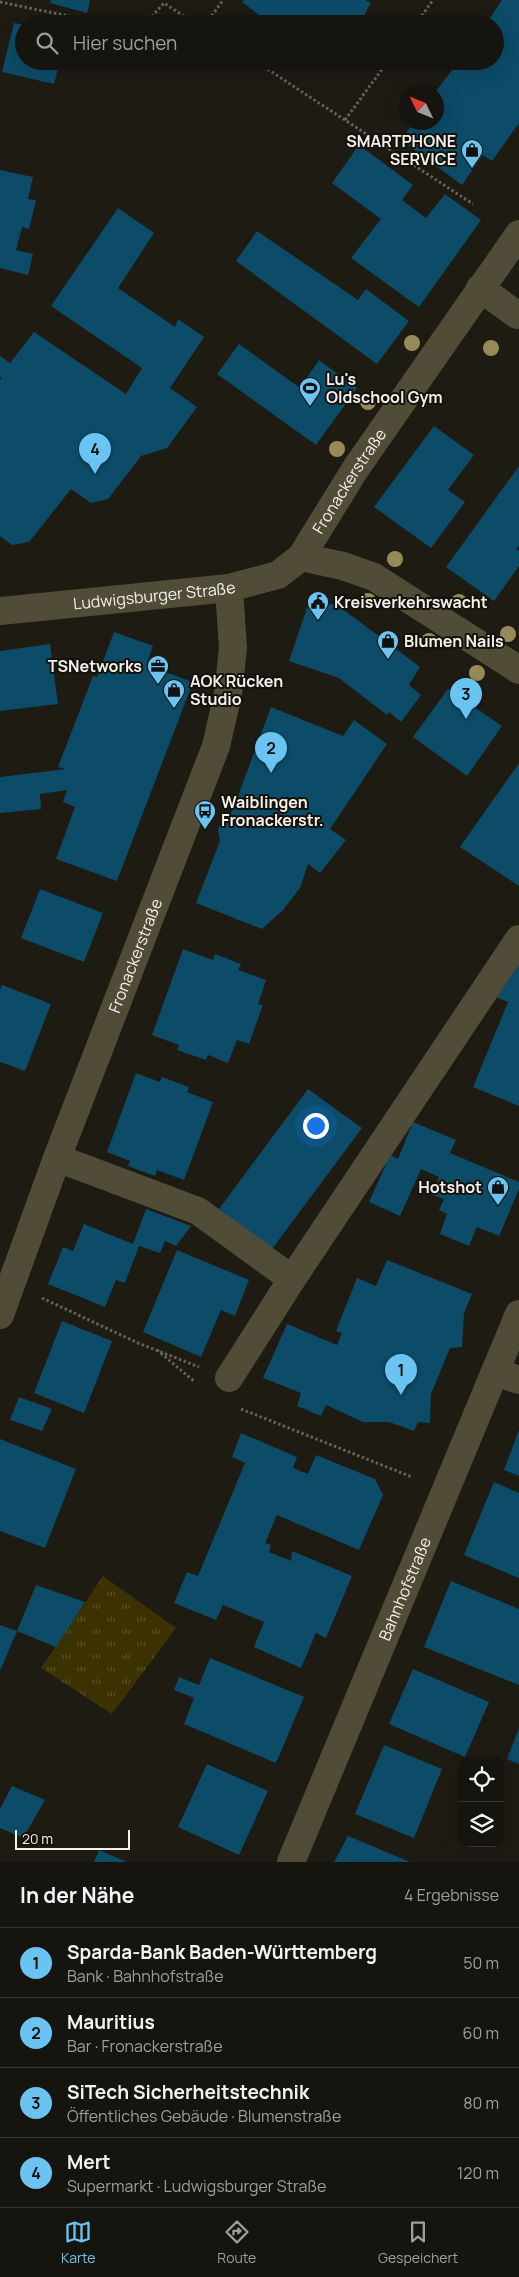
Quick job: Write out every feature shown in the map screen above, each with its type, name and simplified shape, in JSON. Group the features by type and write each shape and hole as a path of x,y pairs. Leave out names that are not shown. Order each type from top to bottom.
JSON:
{"street":[{"name":"Fronackerstraße","path":"301,557 356,468 519,234"},
{"path":"480,288 517,314"},
{"path":"301,557 343,566 374,577 519,670"},
{"name":"Ludwigsburger Straße","path":"0,611 230,588 278,575 301,557"},
{"name":"Fronackerstraße","path":"0,1316 57,1158 216,746 228,694 233,648 230,588"},
{"path":"230,1378 292,1279 519,940"},
{"path":"57,1158 198,1211 292,1279"},
{"name":"Bahnhofstraße","path":"291,1862 507,1376 519,1314"}],"path":[{"path":"212,15 223,0"},
{"path":"422,15 433,0"},
{"path":"0,2 64,15"},
{"path":"153,15 164,3 182,15"},
{"path":"269,70 473,204"},
{"path":"345,120 381,70"},
{"path":"12,1284 138,1343 202,1368"},
{"path":"340,1448 412,1477"}],"green space":[{"path":"103,1576 176,1628 112,1714 41,1668"}],"building":[{"path":"51,0 90,0 87,13 50,3"},
{"path":"244,0 365,0 371,3 365,15 259,15 242,2"},
{"path":"502,0 519,0 519,123 492,161 483,155 462,185 401,140 408,130 444,130 444,85 441,85 452,70 504,70 504,15 492,15"},
{"path":"14,23 15,70 58,70 54,84 2,72"},
{"path":"359,145 413,185 402,200 426,218 445,194 481,220 419,307 351,258 381,219 332,183"},
{"path":"0,170 33,177 28,199 36,200 29,229 22,227 16,250 33,254 28,275 0,268"},
{"path":"118,208 154,233 118,288 175,327 178,319 204,337 170,388 197,407 167,448 141,456 108,499 91,503 71,489 29,542 12,545 0,536 0,380 2,378 0,377 0,356 10,363 34,332 126,394 142,368 51,306"},
{"path":"257,231 358,300 366,289 409,321 377,364 236,261"},
{"path":"239,344 300,388 319,360 357,388 316,445 217,374"},
{"path":"434,426 474,455 448,490 465,502 431,548 374,507"},
{"path":"519,466 519,545 516,549 519,551 519,566 494,601 446,567"},
{"path":"336,604 420,667 409,685 421,695 401,722 389,712 387,715 339,678 289,661 308,605"},
{"path":"114,632 153,646 146,665 193,682 117,881 56,859 75,807 63,802 67,790 40,794 41,809 0,813 0,777 66,769 58,767 93,676 97,677"},
{"path":"50,644 58,704 0,711 0,651"},
{"path":"448,689 502,726 467,776 413,737"},
{"path":"271,707 343,736 354,720 387,744 330,829 346,840 320,873 308,864 300,888 283,910 262,929 196,903 220,841 218,830 221,821 232,812"},
{"path":"519,763 519,886 460,847"},
{"path":"40,889 103,913 84,962 21,938"},
{"path":"183,949 213,960 215,954 241,964 238,970 266,980 258,1004 263,1005 249,1044 237,1040 228,1063 208,1055 206,1060 177,1050 179,1045 152,1035"},
{"path":"519,963 519,1106 473,1087 508,1002 496,997"},
{"path":"2,985 51,1004 25,1071 0,1062 0,990"},
{"path":"136,1073 160,1082 162,1077 189,1087 187,1092 213,1102 184,1180 157,1170 155,1176 128,1166 130,1161 107,1152"},
{"path":"308,1089 362,1128 272,1249 219,1209"},
{"path":"413,1122 456,1140 450,1153 519,1182 519,1189 499,1236 477,1227 469,1246 440,1234 447,1214 439,1210 444,1199 432,1195 439,1177 421,1169 400,1216 369,1202 390,1155 398,1159"},
{"path":"146,1209 191,1226 176,1246 165,1241 160,1253 139,1246 125,1283 116,1280 105,1307 48,1284 63,1247 73,1251 84,1224 133,1244"},
{"path":"177,1250 249,1280 235,1316 221,1310 201,1357 143,1332"},
{"path":"387,1260 472,1294 464,1313 462,1347 450,1348 431,1394 430,1423 418,1422 414,1431 389,1422 363,1422 326,1405 321,1416 297,1406 301,1393 263,1378 287,1324 337,1345 342,1333 336,1331 357,1278 376,1286"},
{"path":"62,1321 112,1341 84,1413 34,1393"},
{"path":"19,1397 52,1409 42,1431 10,1420"},
{"path":"519,1430 519,1476 504,1470"},
{"path":"241,1433 297,1457 293,1468 308,1474 316,1455 375,1479 383,1495 359,1550 277,1515 265,1543 271,1545 269,1552 291,1561 292,1551 352,1576 326,1638 316,1633 301,1668 254,1647 264,1622 223,1605 216,1620 174,1603 187,1572 198,1576 245,1463 232,1457"},
{"path":"0,1439 76,1469 45,1548 0,1531"},
{"path":"494,1482 519,1493 519,1578 464,1555"},
{"path":"451,1581 519,1609 519,1685 424,1647"},
{"path":"36,1585 85,1602 56,1647 17,1631"},
{"path":"0,1625 17,1631 0,1671"},
{"path":"210,1658 304,1697 276,1763 184,1724 194,1698 174,1690 179,1677 199,1685"},
{"path":"413,1669 489,1702 465,1757 389,1724"},
{"path":"519,1728 519,1764 507,1759"},
{"path":"384,1745 442,1769 414,1838 355,1814"},
{"path":"207,1764 268,1791 239,1855 178,1827"},
{"path":"12,1786 45,1800 23,1838 0,1828 0,1809"},
{"path":"348,1836 410,1862 334,1862"},
{"path":"99,1850 127,1862 94,1862"}],"place":[{"name":"SMARTPHONE SERVICE","path":"472,169"},
{"name":"Lu's Oldschool Gym","path":"310,407"},
{"name":"Mert","path":"95,474"},
{"name":"Kreisverkehrswacht","path":"318,621"},
{"name":"Blumen Nails","path":"388,660"},
{"name":"TSNetworks","path":"158,685"},
{"name":"AOK Rücken Studio","path":"174,709"},
{"name":"SiTech Sicherheitstechnik","path":"466,719"},
{"name":"Mauritius","path":"271,773"},
{"name":"Waiblingen Fronackerstr.","path":"205,830"},
{"name":"Hotshot","path":"498,1206"},
{"name":"Sparda-Bank Baden-Württemberg","path":"401,1395"}]}
